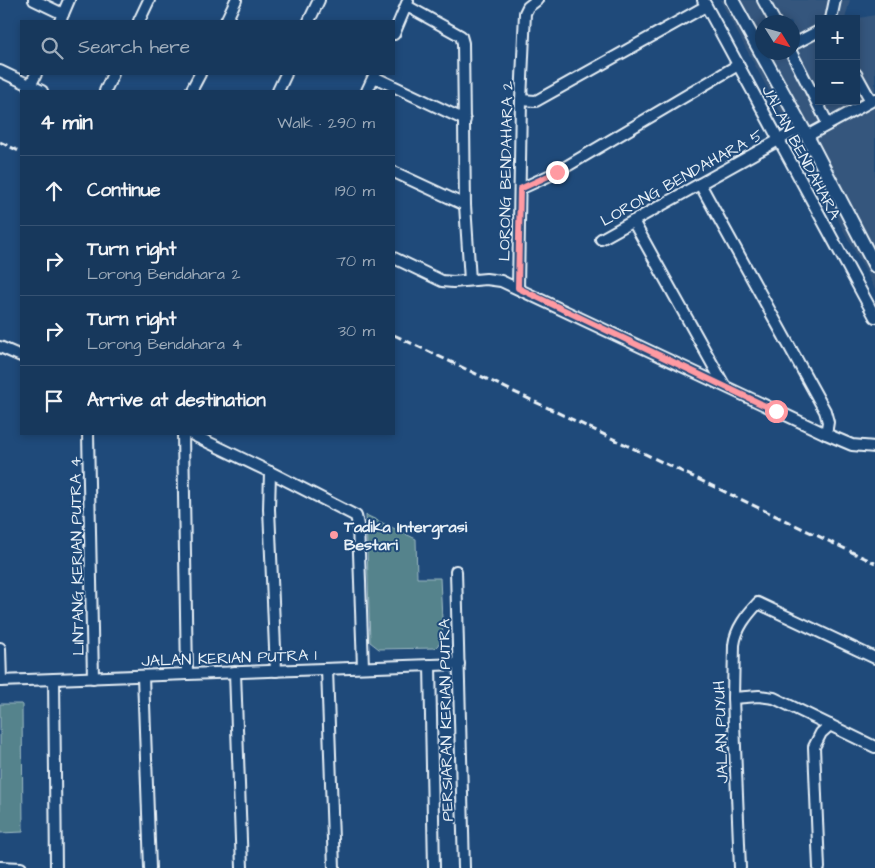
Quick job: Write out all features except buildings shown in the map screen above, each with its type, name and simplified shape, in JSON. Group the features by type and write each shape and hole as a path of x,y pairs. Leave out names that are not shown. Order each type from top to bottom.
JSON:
{"street":[{"path":"34,0 61,18 69,0"},
{"path":"140,20 150,0"},
{"path":"226,20 236,0"},
{"path":"310,20 319,0"},
{"name":"LORONG BENDAHARA 2","path":"518,288 521,100 525,13 528,7 537,0"},
{"path":"732,0 875,266"},
{"path":"763,0 771,15"},
{"path":"832,15 835,0"},
{"path":"395,32 408,3 460,36 463,42 465,205 470,280"},
{"path":"521,100 536,101 704,3"},
{"name":"JALAN BENDAHARA","path":"704,3 875,318"},
{"path":"800,41 815,33"},
{"path":"796,60 828,124"},
{"path":"520,189 557,172 738,65"},
{"path":"0,71 40,90"},
{"path":"30,86 36,75"},
{"path":"105,90 113,75"},
{"path":"192,90 199,75"},
{"path":"278,90 286,75"},
{"path":"368,90 375,75 465,120"},
{"path":"860,80 873,100"},
{"name":"LORONG BENDAHARA 5","path":"601,239 778,140 828,124 873,100"},
{"path":"395,172 465,205"},
{"path":"700,184 825,411 828,422 826,434"},
{"path":"633,221 724,385"},
{"path":"395,258 442,281 486,279 501,281 826,434 852,445 875,447"},
{"path":"0,347 20,356"},
{"name":"LINTANG KERIAN PUTRA 4","path":"88,435 93,678"},
{"path":"183,435 187,674"},
{"path":"193,435 353,514 357,519 363,668"},
{"path":"270,472 269,510 276,671"},
{"name":"PERSIARAN KERIAN PUTRA","path":"456,571 464,868"},
{"name":"JALAN PUYUH","path":"740,868 733,698 735,636 746,616 758,603 875,658"},
{"path":"0,648 0,681"},
{"name":"JALAN KERIAN PUTRA 1","path":"0,681 459,664"},
{"path":"430,665 434,868"},
{"path":"327,669 334,868"},
{"path":"235,672 242,868"},
{"path":"143,676 150,868"},
{"path":"54,679 56,868"},
{"path":"733,698 759,696 774,698 875,747"},
{"path":"819,868 814,747 822,733 830,725"},
{"path":"0,867 21,868"}],"shaded area":[{"path":"720,0 850,0 846,15 815,15 815,105 860,105 860,18 875,15 875,289"}],"green space":[{"path":"366,515 416,539 417,578 440,578 443,640 435,648 379,649 370,642"},
{"path":"0,704 22,704 23,832 0,833"}],"railway":[{"path":"0,142 20,152"},
{"path":"395,335 875,563"}],"place":[{"name":"Tadika Intergrasi Bestari","path":"334,535"}],"route":[{"path":"557,172 520,189 518,288 776,411"}]}
